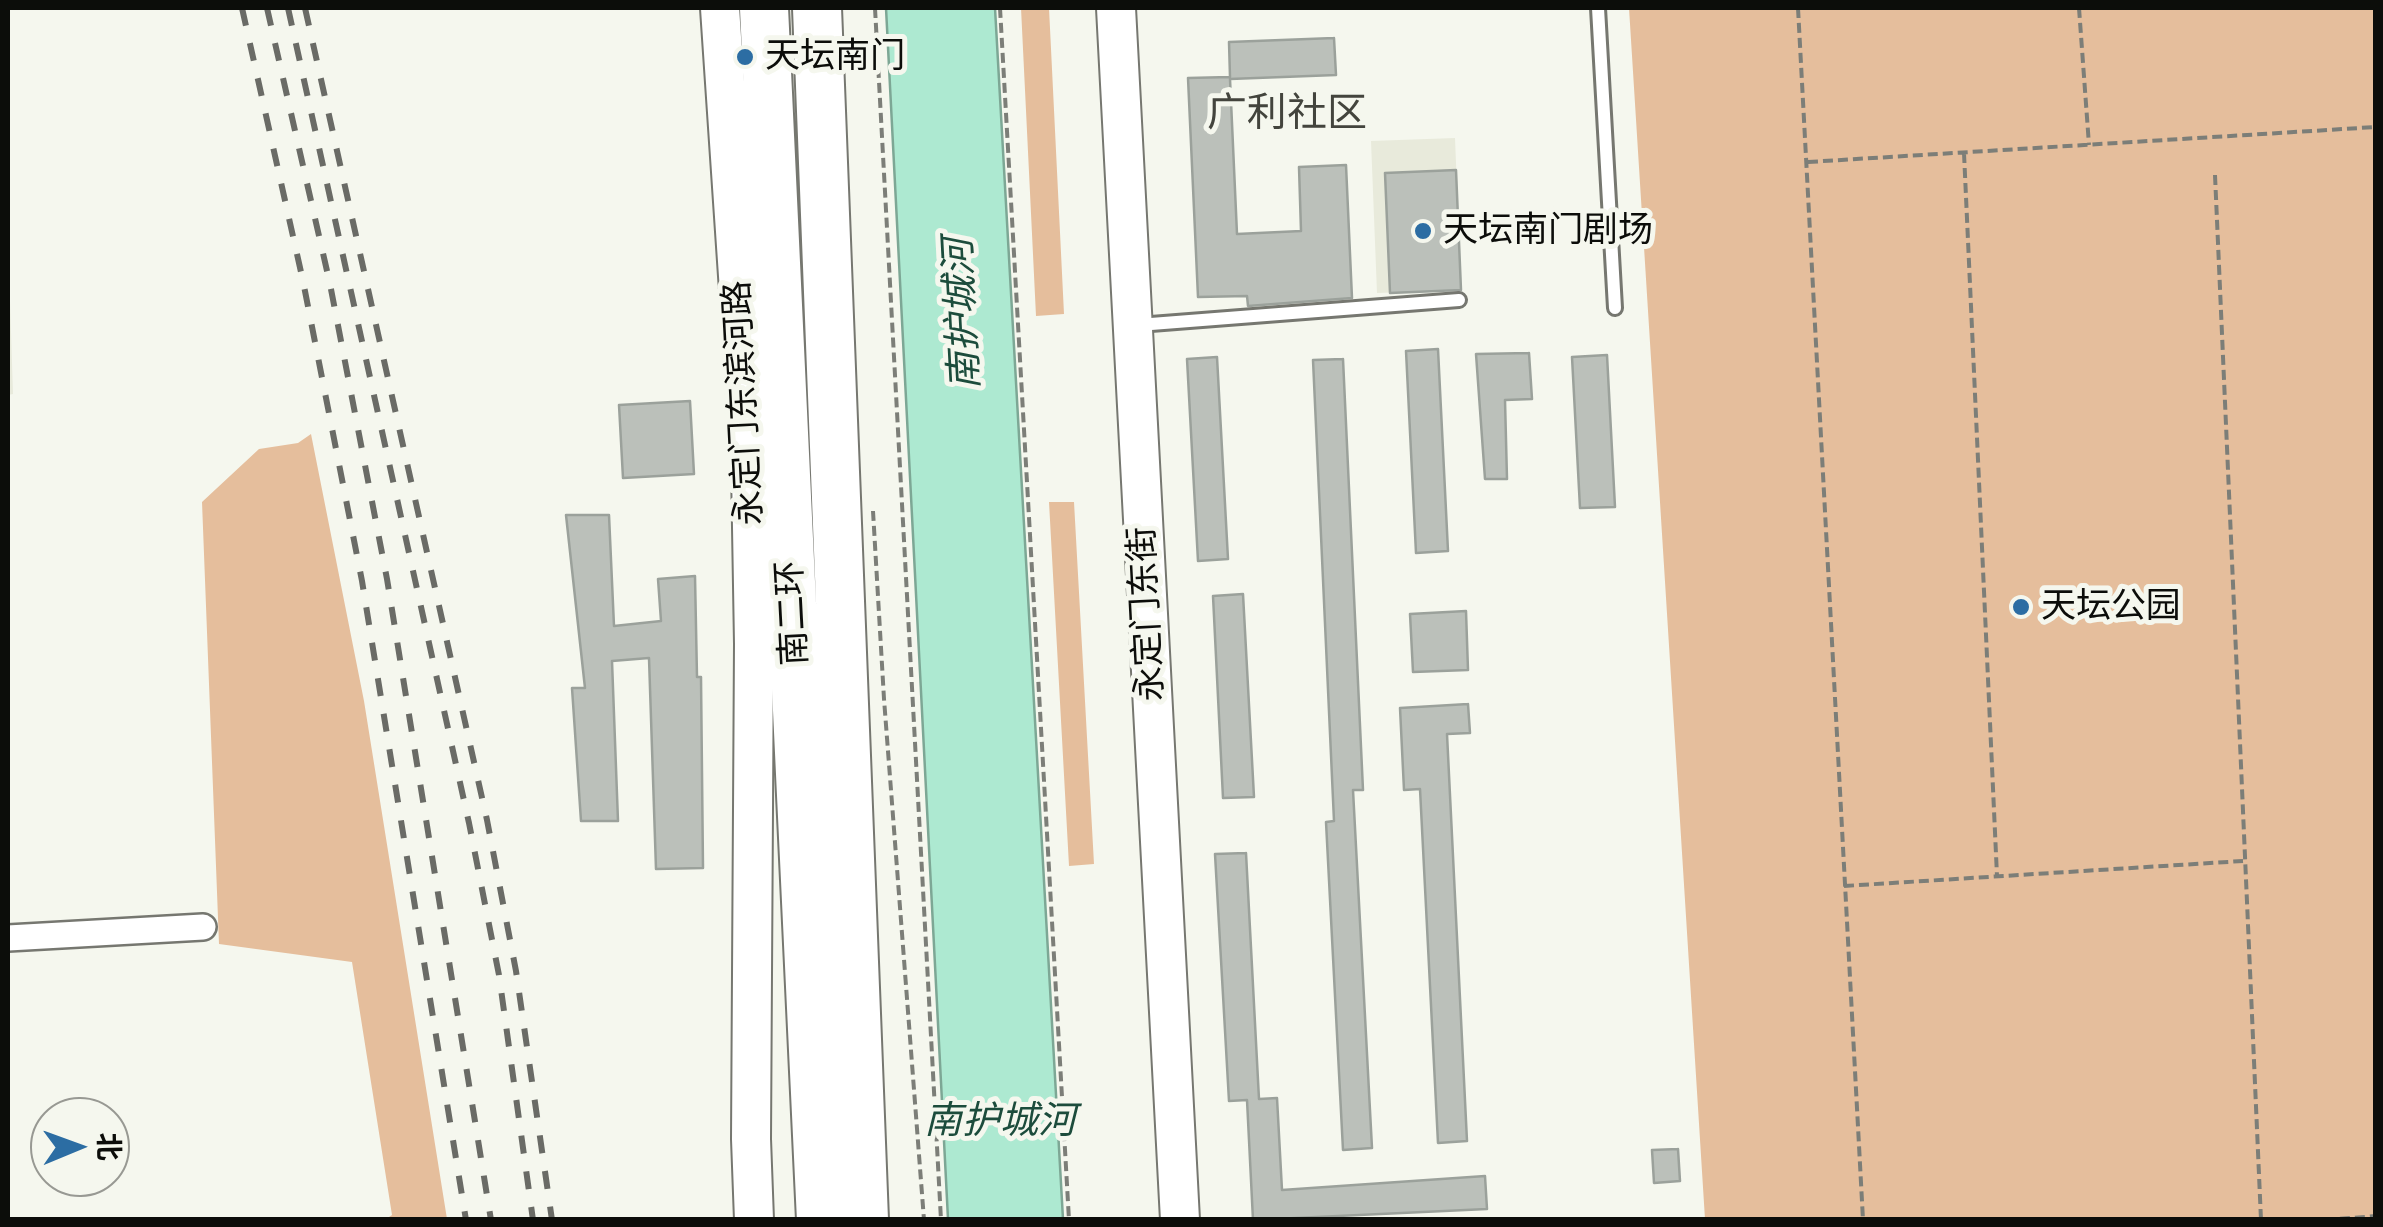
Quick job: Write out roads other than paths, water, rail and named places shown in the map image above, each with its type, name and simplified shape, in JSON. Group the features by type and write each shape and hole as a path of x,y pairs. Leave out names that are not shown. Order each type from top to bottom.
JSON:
{"highway":[{"name":"南二环","path":"764,8 821,1220"},
{"name":"南二环","path":"817,8 864,1220"}],"street":[{"name":"永定门东滨河路","path":"720,8 750,468 754,644 754,1220"},
{"name":"永定门东街","path":"1116,8 1180,1220"},
{"path":"8,938 202,926"}],"lane":[{"path":"1598,8 1615,308"},
{"path":"1132,326 1459,300"}],"water":[{"name":"南护城河","path":"886,8 995,8 1063,1219 948,1219"}],"railway":[{"path":"242,8 303,281 362,581 466,1220"},
{"path":"267,8 330,284 387,579 491,1220"},
{"path":"288,8 469,823 499,975 533,1220"},
{"path":"305,8 487,820 516,971 552,1220"}],"place":[{"name":"天坛南门","path":"745,57"},
{"name":"天坛南门剧场","path":"1423,231"},
{"name":"天坛公园","path":"2021,607"}],"district":[{"name":"广利社区","path":"1287,114"}]}
